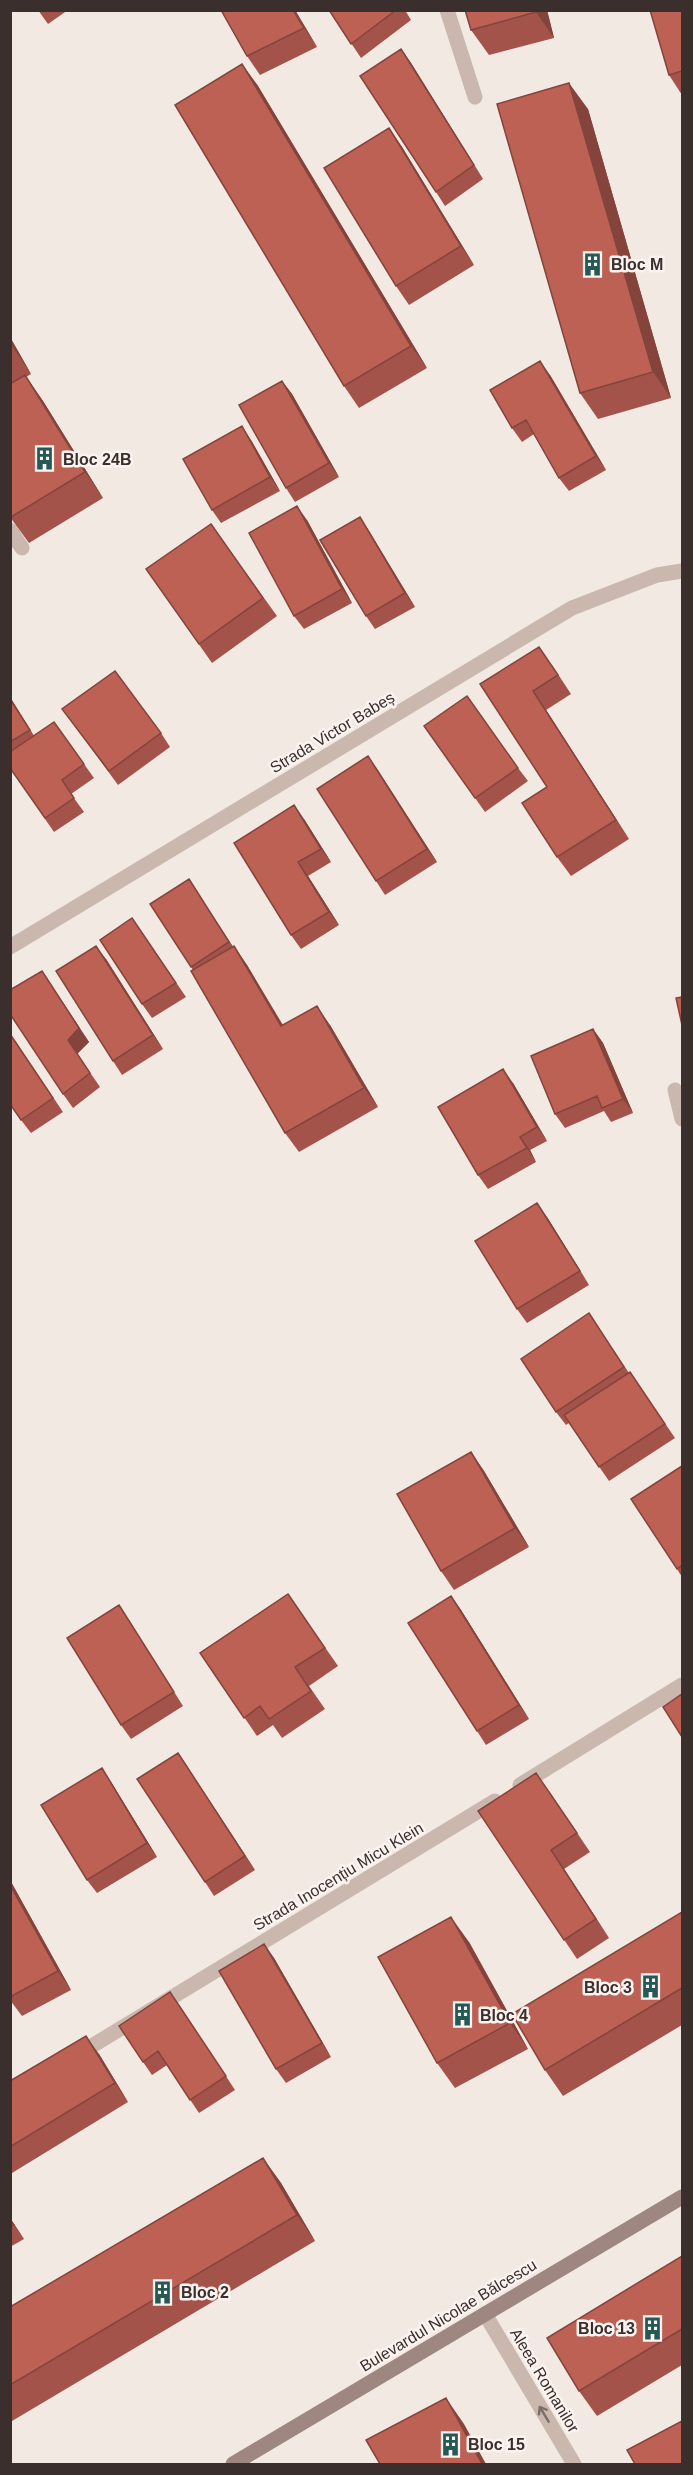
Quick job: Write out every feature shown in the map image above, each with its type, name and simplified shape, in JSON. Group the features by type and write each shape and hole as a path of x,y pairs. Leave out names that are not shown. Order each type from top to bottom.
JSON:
{"main road":[{"name":"Bulevardul Nicolae Bălcescu","path":"233,2464 682,2197"}],"street":[{"path":"447,10 475,97"},
{"path":"10,530 22,548"},
{"name":"Strada Victor Babeș","path":"10,947 572,608 657,575 682,571"},
{"path":"675,1090 682,1119"},
{"name":"Strada Inocențiu Micu Klein","path":"61,2065 682,1685"},
{"name":"Aleea Romanilor","path":"485,2314 574,2464"}],"building":[{"path":"221,10 293,10 304,28 247,56"},
{"path":"329,10 396,10 351,44"},
{"path":"465,10 536,10 536,12 471,30"},
{"path":"650,10 682,10 682,71 669,75"},
{"path":"401,49 474,165 436,192 360,76"},
{"path":"242,64 411,346 344,386 175,105"},
{"name":"Bloc M","path":"569,83 653,372 580,393 497,104"},
{"path":"389,128 461,246 396,286 324,168"},
{"path":"540,361 596,456 559,478 526,420 512,428 490,390"},
{"name":"Bloc 24B","path":"25,375 85,472 11,517 10,384"},
{"path":"282,381 329,463 286,488 239,405"},
{"path":"242,426 270,477 212,510 183,459"},
{"path":"297,506 342,589 294,616 249,533"},
{"path":"360,517 405,593 366,616 320,540"},
{"path":"211,524 263,598 199,644 146,569"},
{"path":"539,647 558,675 533,691 616,820 557,857 522,803 547,787 480,684"},
{"path":"115,671 161,733 109,771 62,709"},
{"path":"467,696 518,768 475,798 424,726"},
{"path":"10,699 30,730 10,742"},
{"path":"54,722 84,764 62,780 74,798 45,818 10,768 10,752"},
{"path":"368,756 427,849 376,881 317,789"},
{"path":"294,805 321,849 298,862 329,912 291,935 234,843"},
{"path":"189,879 229,942 191,967 150,904"},
{"path":"132,918 176,983 142,1004 100,940"},
{"path":"96,946 153,1035 113,1061 56,971"},
{"path":"234,946 281,1026 317,1006 364,1088 285,1133 191,971"},
{"path":"42,971 79,1028 68,1040 90,1073 63,1094 10,1014 10,990"},
{"path":"682,997 682,1025 676,998"},
{"path":"593,1029 623,1099 602,1108 597,1096 555,1114 531,1056"},
{"path":"10,1034 53,1098 21,1120 10,1104"},
{"path":"503,1069 537,1127 520,1137 527,1148 478,1175 438,1107"},
{"path":"537,1203 580,1271 517,1309 475,1241"},
{"path":"589,1313 624,1367 556,1412 521,1359"},
{"path":"630,1372 665,1424 599,1467 564,1415"},
{"path":"471,1452 515,1528 441,1571 397,1494"},
{"path":"682,1466 682,1565 677,1569 631,1499"},
{"path":"288,1594 325,1648 295,1667 311,1691 269,1719 260,1706 244,1718 200,1653"},
{"path":"451,1596 519,1705 477,1731 408,1623"},
{"path":"119,1605 174,1692 121,1725 67,1638"},
{"path":"682,1694 682,1737 663,1707"},
{"path":"178,1753 245,1856 205,1882 137,1779"},
{"path":"102,1768 147,1843 87,1880 41,1805"},
{"path":"536,1773 577,1833 551,1850 596,1919 564,1940 478,1811"},
{"path":"10,1885 58,1971 10,1997"},
{"path":"682,1912 682,1988 545,2070 512,2014"},
{"name":"Bloc 4","path":"451,1917 510,2023 437,2063 378,1957"},
{"path":"264,1944 322,2043 276,2069 219,1971"},
{"path":"170,1992 226,2076 190,2100 158,2051 143,2062 119,2026"},
{"path":"86,2036 115,2083 10,2147 10,2081"},
{"path":"263,2158 297,2215 10,2385 10,2307"},
{"path":"682,2256 682,2329 579,2391 547,2338"},
{"path":"446,2398 482,2464 380,2464 366,2440"},
{"path":"682,2421 682,2464 635,2464 627,2450"}],"place":[{"name":"Bloc M","path":"593,264"},
{"name":"Bloc 24B","path":"45,459"},
{"name":"Bloc 3","path":"650,1987"},
{"name":"Bloc 4","path":"462,2015"},
{"name":"Bloc 2","path":"163,2292"},
{"name":"Bloc 13","path":"653,2328"},
{"name":"Bloc 15","path":"450,2444"}]}
